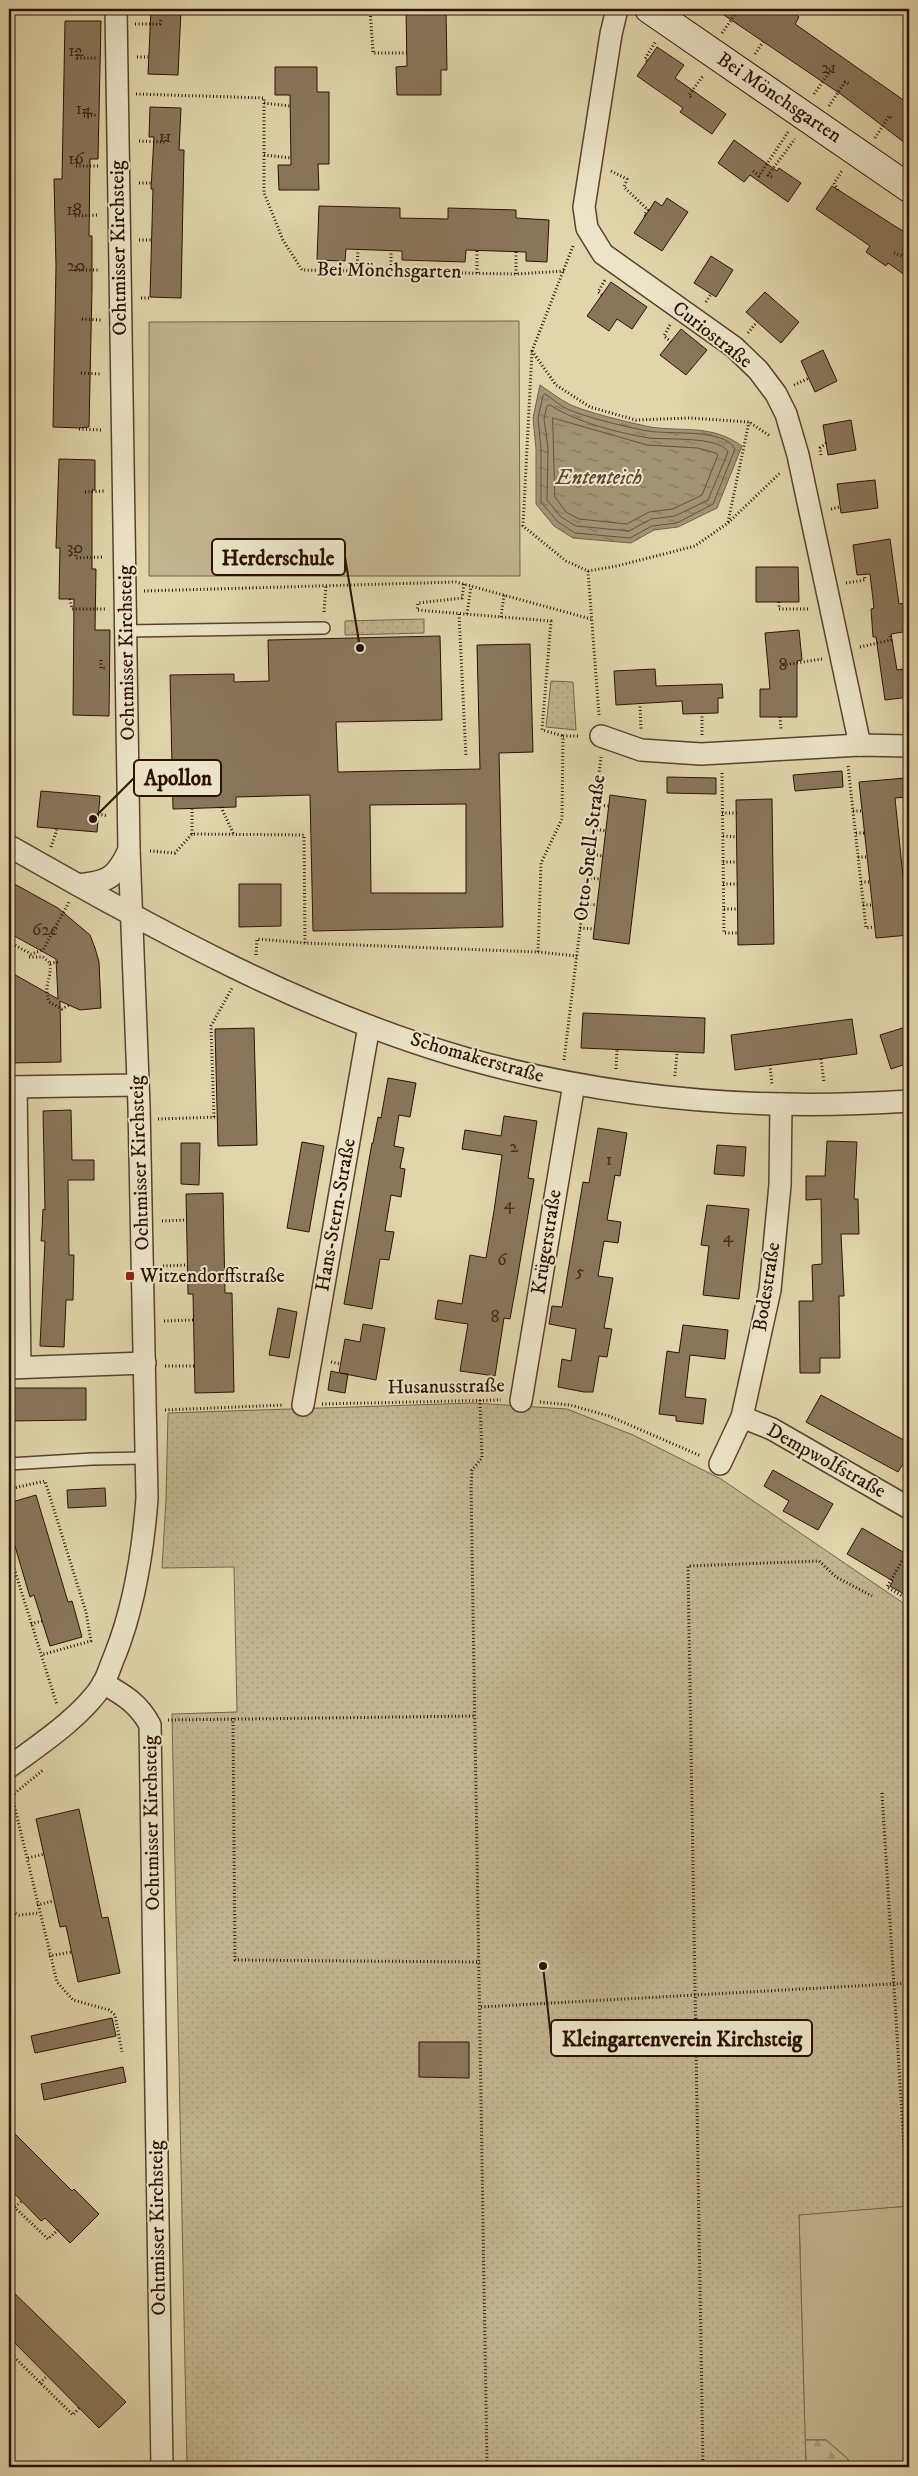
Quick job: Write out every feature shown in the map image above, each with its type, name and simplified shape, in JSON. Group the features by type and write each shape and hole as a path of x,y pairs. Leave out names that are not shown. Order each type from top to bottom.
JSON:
{"street":[{"name":"Curiostraße","path":"617,9 584,207 587,228 603,254 734,348 758,370 776,394 786,414 798,455 841,654 853,745"},
{"name":"Bei Mönchsgarten","path":"649,9 909,188"},
{"name":"Ochtmisser Kirchsteig","path":"116,16 129,849 138,1085 153,1365 146,1458 147,1498 143,1544 136,1589 122,1636 103,1683 126,1695 142,1710 150,1725 162,2467"},
{"path":"601,736 641,750 701,754 853,745 908,746"},
{"name":"Schomakerstraße","path":"9,846 132,916 241,971 369,1026 467,1059 567,1083 674,1097 826,1105 909,1101"},
{"path":"78,885 98,883 110,878 121,867 129,849"},
{"name":"Hans-Stern-Straße","path":"304,1405 369,1026"},
{"name":"Krügerstraße","path":"521,1401 567,1083"},
{"path":"138,1085 12,1087 14,1368 153,1365"},
{"name":"Bodestraße","path":"720,1464 742,1417 770,1290 780,1185 781,1104"},
{"name":"Dempwolfstraße","path":"742,1417 772,1429 909,1508"},
{"path":"9,1767 84,1707 103,1683"}],"lane":[{"path":"126,630 324,624"},
{"path":"9,1464 92,1458 146,1458"}],"path":[{"path":"370,9 372,53 407,53"},
{"path":"116,16 160,24 160,18"},
{"path":"772,178 768,175 809,119 831,70 829,68"},
{"path":"753,171 759,176 809,119 845,82 850,84"},
{"path":"116,92 264,98 264,103 290,106"},
{"name":"Bei Mönchsgarten","path":"264,103 264,194 283,240 302,270 516,274 564,272"},
{"path":"118,140 166,142 165,137"},
{"path":"264,155 291,158"},
{"path":"76,159 76,166 118,166"},
{"path":"591,161 628,179 624,187 648,210 646,216"},
{"path":"74,210 74,216 119,213"},
{"path":"532,350 556,385 590,407 636,420 690,418 749,422 798,455 728,523 695,546 588,572 566,561 523,526 532,350 575,243 587,228"},
{"path":"894,253 902,256 909,246"},
{"path":"357,271 358,250"},
{"path":"391,250 391,272"},
{"path":"477,251 477,273"},
{"path":"516,252 516,274"},
{"path":"76,266 76,270 120,269"},
{"path":"728,523 749,422"},
{"path":"75,548 76,558 125,556"},
{"name":"Otto-Snell-Straße","path":"567,1083 577,956 601,759 601,736 588,572"},
{"path":"70,599 72,609 126,600 326,585 456,582 591,619"},
{"path":"464,584 462,598 418,603 417,610 551,621 542,730 563,736 601,736"},
{"path":"324,624 326,585"},
{"path":"467,614 471,586"},
{"path":"501,617 504,595"},
{"path":"779,602 778,609 831,608"},
{"path":"459,614 466,757"},
{"path":"783,665 841,654 891,640 890,635"},
{"path":"905,697 908,746"},
{"path":"538,952 541,864 562,819 563,736"},
{"path":"853,745 853,811 863,905 866,928 874,927"},
{"path":"722,753 724,933 738,933"},
{"path":"596,805 609,806"},
{"path":"221,807 234,835"},
{"path":"129,849 175,853 192,834 192,808"},
{"path":"853,811 862,811"},
{"path":"722,813 737,813"},
{"path":"593,830 606,831"},
{"path":"856,833 864,833"},
{"path":"192,834 304,835 305,943"},
{"path":"723,836 737,837"},
{"path":"590,854 603,856"},
{"path":"858,857 867,857"},
{"path":"304,859 311,860"},
{"path":"723,862 738,862"},
{"path":"587,878 600,879"},
{"path":"861,882 870,882"},
{"path":"723,884 738,884"},
{"path":"43,957 43,950 78,885"},
{"path":"583,904 597,904"},
{"path":"863,905 872,905"},
{"path":"724,909 738,909"},
{"path":"580,928 594,929"},
{"path":"257,939 305,943 538,952 577,956"},
{"path":"9,942 31,954 43,950"},
{"path":"29,957 43,957 50,963 52,974 46,986 49,1002 55,1008 62,1010 69,1005"},
{"path":"50,963 60,962"},
{"path":"157,1119 216,1117 211,1026 230,990"},
{"path":"158,1221 186,1220"},
{"path":"159,1266 187,1265"},
{"path":"160,1321 194,1320"},
{"path":"153,1365 195,1366"},
{"path":"480,1400 482,1458 472,1470 471,1487 487,2467"},
{"name":"Husanusstraße","path":"160,1410 480,1400 570,1405 609,1416 720,1464"},
{"path":"9,1489 45,1481 86,1612 91,1641 41,1655"},
{"path":"909,1549 887,1587 909,1600"},
{"path":"9,1552 58,1708 62,1703"},
{"path":"703,2467 688,1566 820,1562 836,1577 872,1596"},
{"path":"17,1579 24,1577"},
{"path":"32,1624 42,1621"},
{"path":"150,1725 169,1720 233,1718 475,1716"},
{"path":"233,1718 235,1960 480,1962"},
{"path":"882,1793 907,2196"},
{"path":"12,1796 28,1858 49,1956 57,1982 73,2000 108,2010 115,2015 122,2052"},
{"path":"28,1858 44,1854"},
{"path":"37,1905 54,1901"},
{"path":"9,1911 19,1915 39,1913"},
{"path":"49,1956 72,1952"},
{"path":"480,2006 909,1983"},
{"path":"15,2207 22,2201"},
{"path":"9,2202 48,2239 58,2230"},
{"path":"9,2352 73,2415 79,2408"},
{"path":"40,2383 47,2376"}],"green space":[{"path":"519,321 520,576 149,576 149,322"},
{"path":"424,619 424,633 345,635 345,621"},
{"path":"551,681 573,682 576,730 546,727"},
{"path":"474,1403 567,1409 633,1435 721,1479 909,1607 909,2206 799,2215 806,2467 187,2467 172,1714 237,1712 234,1567 162,1568 168,1413"},
{"path":"909,2206 909,2467 848,2467 848,2459 826,2440 805,2440 799,2214"},
{"path":"805,2440 826,2440 848,2459 848,2467 806,2467"}],"water":[{"name":"Ententeich","path":"540,385 569,404 597,414 650,427 698,430 719,434 742,446 717,508 678,527 654,530 631,543 573,538 554,526 536,504 536,449 533,418"}],"building":[{"path":"151,9 181,9 178,75 148,74"},
{"path":"406,9 446,9 447,70 441,70 441,95 397,95 396,67 407,66"},
{"path":"715,9 788,9 799,17 795,24 909,104 909,146 842,95"},
{"path":"65,21 101,21 98,159 90,159 89,236 92,236 92,288 89,427 79,428 53,427 56,266 54,179 62,179"},
{"path":"657,47 684,65 675,78 726,114 712,134 680,112 683,108 637,76"},
{"path":"275,67 317,67 317,92 329,92 329,164 318,164 319,190 279,190 278,165 291,165 290,95 275,95"},
{"path":"150,107 181,108 179,150 184,150 181,298 150,297 153,189 151,189 154,137 149,137"},
{"path":"734,140 777,171 779,168 801,183 788,202 750,175 744,182 718,163"},
{"path":"832,186 909,235 909,278 888,263 886,266 866,252 870,246 816,209"},
{"path":"667,198 688,212 662,251 634,233 655,201 662,206"},
{"path":"319,206 400,208 400,218 448,219 448,208 516,210 516,218 549,220 547,262 526,261 526,252 466,250 465,262 402,260 402,251 346,249 345,261 317,260"},
{"path":"711,256 733,270 716,297 694,283"},
{"path":"611,282 647,307 632,329 617,319 609,331 587,316"},
{"path":"765,292 799,322 781,343 746,312"},
{"path":"681,329 707,350 686,375 660,355"},
{"path":"823,350 837,381 815,392 801,361"},
{"path":"851,420 856,450 828,455 823,425"},
{"path":"59,459 95,460 95,490 92,490 92,569 96,569 95,630 110,630 109,716 73,715 74,599 59,599 60,548 56,548"},
{"path":"875,480 878,508 841,513 837,484"},
{"path":"890,539 899,604 906,603 909,622 909,631 891,634 897,670 909,668 909,697 885,700 876,637 873,637 871,609 874,608 870,574 857,575 853,545"},
{"path":"756,567 798,567 799,602 756,602"},
{"path":"799,630 802,660 797,661 797,717 760,717 760,689 770,689 765,633"},
{"path":"440,636 442,720 336,722 338,772 480,769 477,645 530,644 533,752 499,753 503,927 313,931 310,795 236,797 236,807 173,809 170,675 234,674 234,682 269,681 268,640","holes":["466,804 466,893 371,893 370,805"]},
{"path":"655,669 656,686 722,684 723,698 718,698 718,713 683,714 682,701 616,705 614,671"},
{"path":"842,771 843,787 795,791 793,775"},
{"path":"667,777 716,778 716,794 667,793"},
{"path":"905,778 907,797 895,798 909,935 876,938 859,782"},
{"path":"41,791 100,796 97,832 37,827"},
{"path":"610,795 646,800 629,944 593,939"},
{"path":"772,799 774,944 738,945 736,800"},
{"path":"9,881 58,908 90,935 95,948 99,962 101,1008 80,1010 60,1001 61,1062 12,1063 10,972 58,999 56,959 9,933"},
{"path":"239,884 281,884 281,926 239,927"},
{"path":"583,1013 705,1018 704,1053 581,1048"},
{"path":"852,1019 857,1054 735,1070 731,1035"},
{"path":"909,1026 909,1063 891,1069 880,1035"},
{"path":"254,1028 257,1145 218,1146 215,1029"},
{"path":"388,1078 416,1083 410,1117 399,1115 394,1146 404,1148 400,1168 405,1169 401,1197 391,1195 385,1231 394,1232 389,1260 380,1259 372,1309 344,1304 372,1143 378,1117 381,1118"},
{"path":"71,1110 72,1160 94,1160 94,1180 68,1180 69,1255 74,1255 73,1300 66,1300 64,1347 40,1346 45,1241 41,1241 43,1209 45,1210 43,1111"},
{"path":"504,1116 537,1121 528,1178 534,1179 510,1319 504,1318 495,1376 460,1371 468,1324 435,1319 438,1300 462,1304 470,1255 486,1258 494,1211 502,1155 462,1149 465,1130 501,1136"},
{"path":"598,1128 627,1133 620,1176 615,1175 607,1220 621,1222 618,1243 604,1241 598,1276 613,1278 604,1328 612,1329 607,1357 599,1356 593,1392 584,1392 558,1387 562,1359 571,1361 576,1329 549,1324 552,1306 562,1307 583,1182 589,1183"},
{"path":"827,1141 857,1142 854,1199 858,1199 859,1234 841,1234 844,1296 839,1296 840,1358 820,1358 820,1373 800,1373 799,1301 813,1301 812,1265 822,1264 821,1199 806,1200 806,1176 825,1176"},
{"path":"302,1142 324,1146 309,1232 287,1228"},
{"path":"181,1143 200,1143 199,1185 181,1184"},
{"path":"717,1145 746,1147 744,1176 714,1174"},
{"path":"223,1193 225,1293 232,1293 234,1392 195,1393 193,1294 188,1294 186,1194"},
{"path":"707,1205 749,1209 739,1299 703,1295 709,1246 701,1245"},
{"path":"278,1308 297,1312 289,1358 269,1355"},
{"path":"363,1324 385,1328 376,1380 348,1375 345,1393 328,1390 331,1371 339,1373 345,1339 360,1342"},
{"path":"683,1325 728,1330 725,1359 690,1355 685,1397 706,1399 703,1424 676,1421 676,1416 659,1414 667,1351 679,1353"},
{"path":"9,1388 86,1388 86,1420 9,1421"},
{"path":"821,1395 909,1443 909,1454 898,1472 806,1422"},
{"path":"773,1470 833,1504 818,1530 783,1511 789,1501 764,1486"},
{"path":"105,1488 106,1506 68,1508 67,1490"},
{"path":"36,1495 68,1602 72,1601 82,1637 50,1646 34,1595 30,1597 9,1526 9,1503"},
{"path":"862,1528 908,1555 909,1553 909,1597 890,1586 893,1581 847,1554"},
{"path":"79,1809 102,1918 108,1917 120,1973 78,1982 66,1926 60,1927 36,1819"},
{"path":"112,2018 116,2036 35,2053 31,2036"},
{"path":"419,2042 469,2042 469,2078 419,2077"},
{"path":"123,2067 126,2082 44,2100 41,2084"},
{"path":"9,2128 72,2191 74,2189 99,2214 70,2243 45,2218 41,2221 9,2188"},
{"path":"9,2288 126,2402 99,2428 9,2337"}],"place":[{"name":"Herderschule","path":"360,648"},
{"name":"Apollon","path":"93,819"},
{"name":"Witzendorffstraße","path":"130,1276"},
{"name":"Kleingartenverein Kirchsteig","path":"543,1966"}]}
